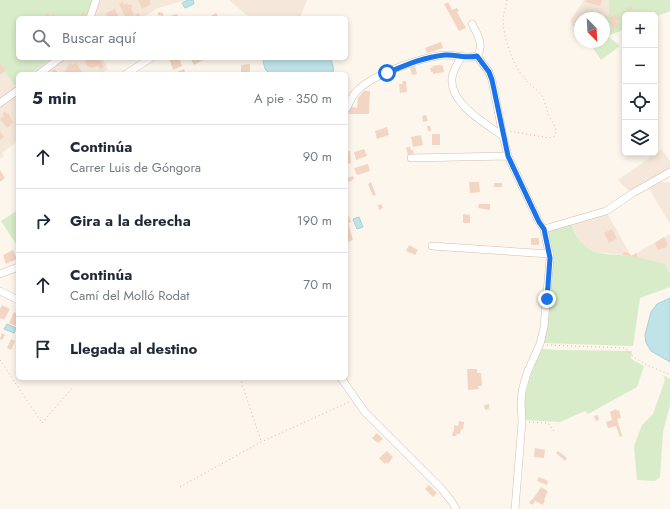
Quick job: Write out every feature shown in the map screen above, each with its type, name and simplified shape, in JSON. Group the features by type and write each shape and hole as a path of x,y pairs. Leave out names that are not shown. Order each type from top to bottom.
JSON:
{"street":[{"path":"91,16 96,0"},
{"path":"472,24 476,30 480,42 477,56"},
{"path":"348,105 355,92 372,79 420,60 448,55 470,57 477,56"},
{"path":"462,56 452,77 454,92 466,108 503,133"},
{"path":"477,56 489,72 492,80 508,156 539,222 544,229 550,254 544,327 540,344 522,391 522,422 515,509"},
{"path":"42,72 57,60"},
{"path":"129,72 148,60"},
{"path":"0,103 16,91"},
{"path":"411,158 508,156"},
{"path":"544,229 606,211 633,193 670,172"},
{"path":"432,246 550,254"},
{"path":"0,274 16,268"},
{"path":"0,291 16,299"},
{"path":"342,380 355,400 374,422 441,488 456,509"}],"path":[{"path":"503,133 549,138 555,136 556,131 555,125 549,116 545,101 521,74 511,55 503,20 507,0"},
{"path":"540,344 625,348 628,353 636,358 670,375"},
{"path":"0,360 42,423 73,387"},
{"path":"241,380 261,442"},
{"path":"180,487 261,442 355,400"},
{"path":"522,422 548,423 554,431"}],"shaded area":[{"path":"0,0 187,0 158,8 145,16 16,16 16,60 103,60 108,69 104,72 16,72 16,142 2,153 4,156 0,159"},
{"path":"229,0 307,0 301,16 248,16"},
{"path":"584,0 609,0 609,12 576,12"},
{"path":"574,15 574,27 570,21"},
{"path":"662,149 670,162 670,168 630,192 618,180 652,156 658,156 658,152"},
{"path":"658,182 670,182 670,224 648,187"},
{"path":"607,213 631,256 597,252 583,245 578,239 572,223"},
{"path":"670,234 670,275 665,264 631,256"}],"green space":[{"path":"0,0 92,0 87,16 16,16 16,60 48,60 33,72 16,72 15,85 5,72 0,75"},
{"path":"609,0 670,0 670,11 658,16 658,12 622,12 622,30 610,35"},
{"path":"610,38 620,46 601,60 593,48 610,48"},
{"path":"16,211 16,244 1,221"},
{"path":"571,223 581,242 591,250 608,254 626,255 665,264 670,275 670,287 640,298 633,346 543,343 546,325 547,234 548,231"},
{"path":"542,349 632,351 631,359 644,366 637,387 588,414 585,411 560,422 525,420 524,410 528,383"},
{"path":"663,375 670,379 670,405 663,432 660,477 655,481 637,480 634,446 642,425 653,414 665,380"}],"water":[{"path":"188,0 193,0 194,4 185,8 182,3"},
{"path":"331,60 333,72 268,72 265,69 263,61"},
{"path":"359,217 363,227 357,229 353,219"},
{"path":"670,298 670,362 651,351 646,343 645,335 651,312 657,304"},
{"path":"7,324 16,328 14,333 4,329"}],"building":[{"path":"138,0 150,0 150,5 142,9"},
{"path":"587,0 602,0 600,6 586,2"},
{"path":"123,2 124,5 127,3 128,5 131,4 134,15 125,16 119,4"},
{"path":"448,2 452,10 457,8 459,11 457,12 466,28 459,31 444,4"},
{"path":"631,6 632,9 627,11 626,8"},
{"path":"115,9 118,16 107,16 106,13"},
{"path":"82,12 86,14 86,16 81,16"},
{"path":"158,12 163,13 163,16 158,15"},
{"path":"216,13 218,16 211,16"},
{"path":"618,14 620,19 616,21 618,27 613,29 610,17"},
{"path":"441,42 443,48 427,53 425,48"},
{"path":"86,60 100,60 104,67 100,70 98,66 91,68 87,66 85,62"},
{"path":"170,60 180,60 182,66 173,70"},
{"path":"191,60 203,60 194,65"},
{"path":"0,63 5,70 0,74"},
{"path":"71,63 73,65 76,63 82,72 64,72 67,69 66,68"},
{"path":"250,64 250,72 241,72 241,65"},
{"path":"415,66 417,74 412,75 410,67"},
{"path":"432,66 443,66 444,72 433,74 433,72 431,72 430,68 433,68"},
{"path":"184,69 185,72 177,72"},
{"path":"402,81 406,81 407,92 400,93 399,84 403,84"},
{"path":"364,91 370,91 369,114 348,114 351,107 357,108 358,98"},
{"path":"5,111 7,114 8,113 13,122 7,128 0,119 4,116 2,114"},
{"path":"426,115 428,121 423,122 422,116"},
{"path":"427,126 430,126 431,131 428,131"},
{"path":"387,127 389,135 377,139 375,131"},
{"path":"0,131 4,137 0,140"},
{"path":"432,134 440,134 440,145 432,145"},
{"path":"421,135 423,145 413,147 411,137"},
{"path":"406,147 410,147 411,150 413,150 414,155 408,155"},
{"path":"364,149 367,156 356,160 354,152"},
{"path":"348,151 350,151 351,163 348,164"},
{"path":"368,164 370,171 357,175 354,168"},
{"path":"0,170 5,178 0,182"},
{"path":"353,176 354,179 349,182 348,178"},
{"path":"371,182 376,195 373,196 368,184"},
{"path":"469,182 479,182 480,192 470,193"},
{"path":"494,183 502,183 502,187 494,187"},
{"path":"381,204 383,208 379,210 378,205"},
{"path":"479,204 490,204 490,210 478,208"},
{"path":"463,214 470,215 470,223 463,223"},
{"path":"348,216 351,222 348,223"},
{"path":"348,223 353,240 348,242"},
{"path":"612,229 617,238 609,243 604,233"},
{"path":"664,237 667,247 658,250 655,243"},
{"path":"531,238 539,238 539,245 531,245"},
{"path":"409,245 418,250 415,255 406,251"},
{"path":"13,250 16,259 6,264 3,255"},
{"path":"624,252 629,253 631,256 623,255"},
{"path":"637,253 637,258 631,256"},
{"path":"2,305 10,309 4,320 1,318 0,320 0,309"},
{"path":"14,312 16,313 16,326 9,323"},
{"path":"2,333 5,335 2,340 0,339"},
{"path":"11,339 15,341 11,350 7,348"},
{"path":"467,369 477,369 477,373 481,373 482,386 478,386 479,389 468,390"},
{"path":"489,404 489,409 485,410 484,405"},
{"path":"616,409 617,411 619,410 621,418 617,419 622,436 620,437 616,426 608,428 606,422 612,420 610,412"},
{"path":"598,415 599,420 596,421 594,416"},
{"path":"459,421 464,422 463,430 461,429 460,434 452,436 454,425 458,426"},
{"path":"377,433 383,439 378,443 372,438"},
{"path":"535,448 545,450 544,458 534,457"},
{"path":"387,451 393,457 388,464 387,462 385,464 379,458"},
{"path":"558,451 567,458 565,461 556,453"},
{"path":"539,477 548,481 547,485 537,481"},
{"path":"429,485 437,493 433,497 425,489"},
{"path":"541,487 548,491 543,505 535,501 533,505 529,503 533,499"}],"route":[{"path":"387,73 420,60 448,55 470,57 477,56 489,72 508,156 539,222 544,229 549,248 550,258 547,299"}]}
